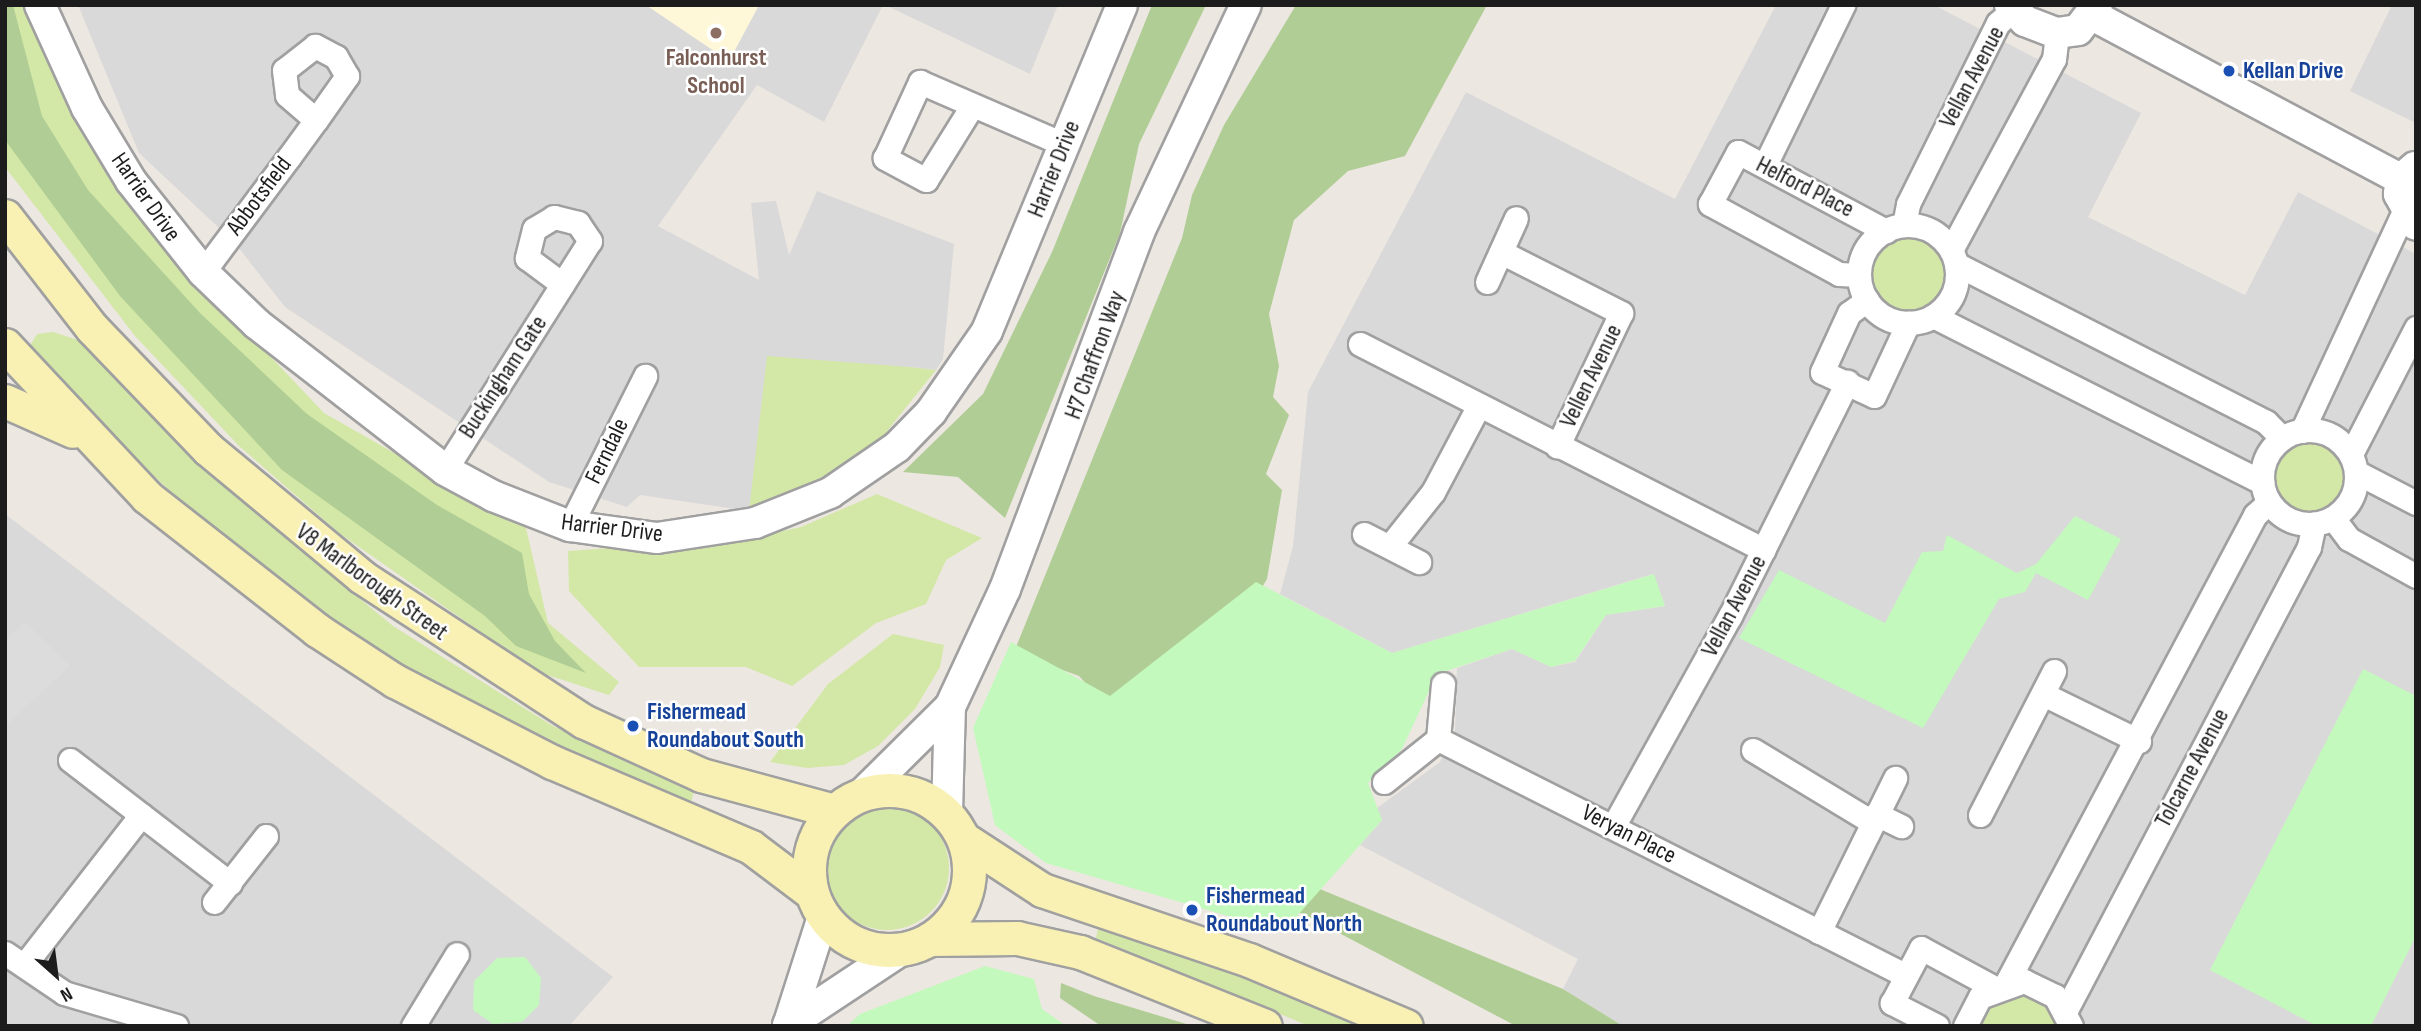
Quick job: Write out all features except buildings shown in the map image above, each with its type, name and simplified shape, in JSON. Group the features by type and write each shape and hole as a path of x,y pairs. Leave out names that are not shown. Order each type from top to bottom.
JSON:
{"main road":[{"name":"V8 Marlborough Street","path":"5,216 131,370 286,520 441,634 583,721 701,775 834,811"},
{"path":"5,345 88,439 232,568 394,681 685,822 751,847 859,944 917,944 1017,938 1080,952 1265,1026"},
{"path":"5,401 88,439"},
{"path":"818,905 811,849 834,811 863,793 908,791 1042,890 1249,960 1406,1026"},
{"path":"917,944 948,925 965,895 970,861 956,826"}],"street":[{"name":"Harrier Drive","path":"40,5 81,96 131,181 203,272 257,324 444,470 570,526 657,538 755,523 864,474 931,412 987,331 1122,5"},
{"name":"H7 Chaffron Way","path":"863,793 950,707 1005,589 1139,232 1246,5"},
{"path":"1765,165 1843,5"},
{"path":"1965,1026 1971,1009 2000,985 2139,741 2266,492 2267,458 2292,435 2410,218 2409,173 2095,10 2078,30 2057,33 2041,30 2011,7"},
{"name":"Vellan Avenue","path":"1895,228 1998,23 2011,7"},
{"path":"1859,275 1867,300 1877,312 1908,323 1933,316 1953,294 1954,257 2054,59 2057,33"},
{"path":"972,106 1063,144"},
{"name":"Abbotsfield","path":"203,272 316,120"},
{"name":"Helford Place","path":"1895,228 1867,250 1859,275 1839,274 1710,204 1738,152 1895,228 1931,230 1954,257 2266,422 2292,435 2330,435 2353,463 2416,503"},
{"path":"1487,282 1516,218"},
{"name":"Vellen Avenue","path":"1501,252 1621,313 1557,447"},
{"name":"Buckingham Gate","path":"444,470 562,284"},
{"path":"1867,300 1849,313 1822,372 1874,396 1908,323"},
{"path":"1933,316 1955,333 2266,492 2281,515 2323,521 2349,539 2416,576"},
{"path":"2323,521 2351,499 2353,463 2416,328"},
{"name":"Vellen Avenue","path":"1360,344 1478,407 1764,550"},
{"name":"Ferndale","path":"570,526 645,376"},
{"name":"Vellan Avenue","path":"1614,825 1764,550 1847,382"},
{"path":"1390,546 1433,492 1478,407"},
{"name":"Tolcarne Avenue","path":"2068,1018 2323,521"},
{"path":"1364,534 1419,562"},
{"path":"1980,815 2054,671"},
{"path":"1384,782 1438,739 1443,684"},
{"path":"2043,694 2139,741"},
{"name":"H7 Chaffron Way","path":"950,707 956,826"},
{"name":"Veryan Place","path":"1438,739 1614,825 1905,975"},
{"path":"1753,750 1874,818 1901,826"},
{"path":"70,760 230,883"},
{"path":"1819,932 1895,778"},
{"path":"141,815 15,959 64,993 176,1026"},
{"path":"214,902 266,836"},
{"path":"788,1026 818,905"},
{"path":"788,1026 917,944"},
{"path":"1937,1026 1892,1003 1920,948 2000,985 2041,986 2068,1018"},
{"path":"413,1026 457,954"}],"shaded area":[{"path":"78,5 646,5 729,61 759,5 883,5 824,122 757,85 658,226 759,280 751,203 776,201 789,255 817,191 954,244 943,359 936,370 909,367 749,511 640,495 627,507 549,482 285,307 234,242 139,153"},
{"name":"Falconhurst School","path":"646,5 759,5 729,61"},
{"path":"885,5 1058,5 1030,74"},
{"path":"1776,5 1934,5 2141,113 2088,217 2245,295 2298,192 2416,254 2416,1026 1623,1026 1563,989 1578,959 1360,845 1382,820 1377,808 1440,762 1455,731 1457,668 1512,649 1551,667 1575,662 1606,615 1665,606 1653,574 1392,653 1280,594 1293,546 1308,392 1466,92 1675,199"},
{"path":"2392,5 2416,5 2416,123 2350,91"},
{"path":"5,514 613,977 569,1026 5,1026"},
{"path":"25,622 70,666 5,726 5,640"}],"green space":[{"path":"5,5 35,5 70,110 132,211 324,413 526,528 548,623 619,682 609,695 538,672 339,533 239,446 135,336 5,167"},
{"path":"5,5 13,5 42,116 88,190 200,313 307,414 437,505 522,553 529,594 555,641 586,673 516,646 485,616 282,470 120,296 5,140"},
{"path":"1152,5 1206,5 1139,144 1120,233 1005,518 958,477 903,472 983,394 1052,252"},
{"path":"1296,5 1487,5 1405,156 1348,171 1294,220 1269,314 1279,366 1273,397 1289,415 1266,474 1282,490 1267,579 1237,629 1108,707 1079,676 1014,652 1182,238 1192,195 1224,125"},
{"path":"1909,238 1923,241 1935,248 1942,260 1945,274 1942,288 1935,300 1923,307 1909,310 1895,307 1883,300 1876,288 1873,274 1876,260 1883,248 1895,241"},
{"path":"53,332 81,341 228,490 393,626 553,726 694,792 689,809 544,746 387,657 237,552 89,417 28,349 37,334"},
{"path":"767,356 936,370 875,446 816,483 749,511"},
{"path":"2309,443 2328,449 2338,459 2344,478 2338,497 2328,507 2309,513 2290,507 2280,497 2274,478 2280,459 2290,449"},
{"path":"877,494 982,538 946,560 926,604 876,623 792,686 746,667 639,667 569,591 568,551 751,538 801,527"},
{"path":"2075,516 2121,539 2088,600 2036,573 2025,592 1999,599 1923,728 1739,638 1779,570 1885,623 1922,552 1943,551 1947,535 2017,573 2036,564"},
{"path":"1654,574 1665,606 1606,615 1575,661 1551,667 1512,649 1437,674 1402,749 1368,783 1382,820 1283,932 1046,863 995,825 973,728 1011,642 1110,696 1256,582 1392,653"},
{"path":"893,634 944,645 940,667 915,709 878,746 844,765 807,768 770,762 828,684"},
{"path":"2363,669 2416,696 2416,936 2371,1026 2317,1026 2210,970"},
{"path":"887,806 911,811 931,824 944,844 949,868 944,892 931,912 911,925 887,930 863,925 843,912 830,892 825,868 830,844 843,824 863,811"},
{"path":"1196,838 1563,989 1623,1026 1516,1026 1265,894"},
{"path":"1100,920 1376,1026 1309,1026 1096,938"},
{"path":"525,957 541,978 539,1005 522,1022 493,1024 473,1010 474,981 497,958"},
{"path":"985,966 1034,979 1042,1009 1066,1026 847,1026 860,1014"},
{"path":"1061,983 1094,996 1193,1026 1101,1026 1060,998"},
{"path":"2020,994 2047,1005 2059,1026 1978,1026 1988,1007"}],"place":[{"name":"Falconhurst School","path":"716,33"},
{"name":"Kellan Drive","path":"2229,71"},
{"name":"Fishermead Roundabout South","path":"633,726"},
{"name":"Fishermead Roundabout North","path":"1192,910"}]}
